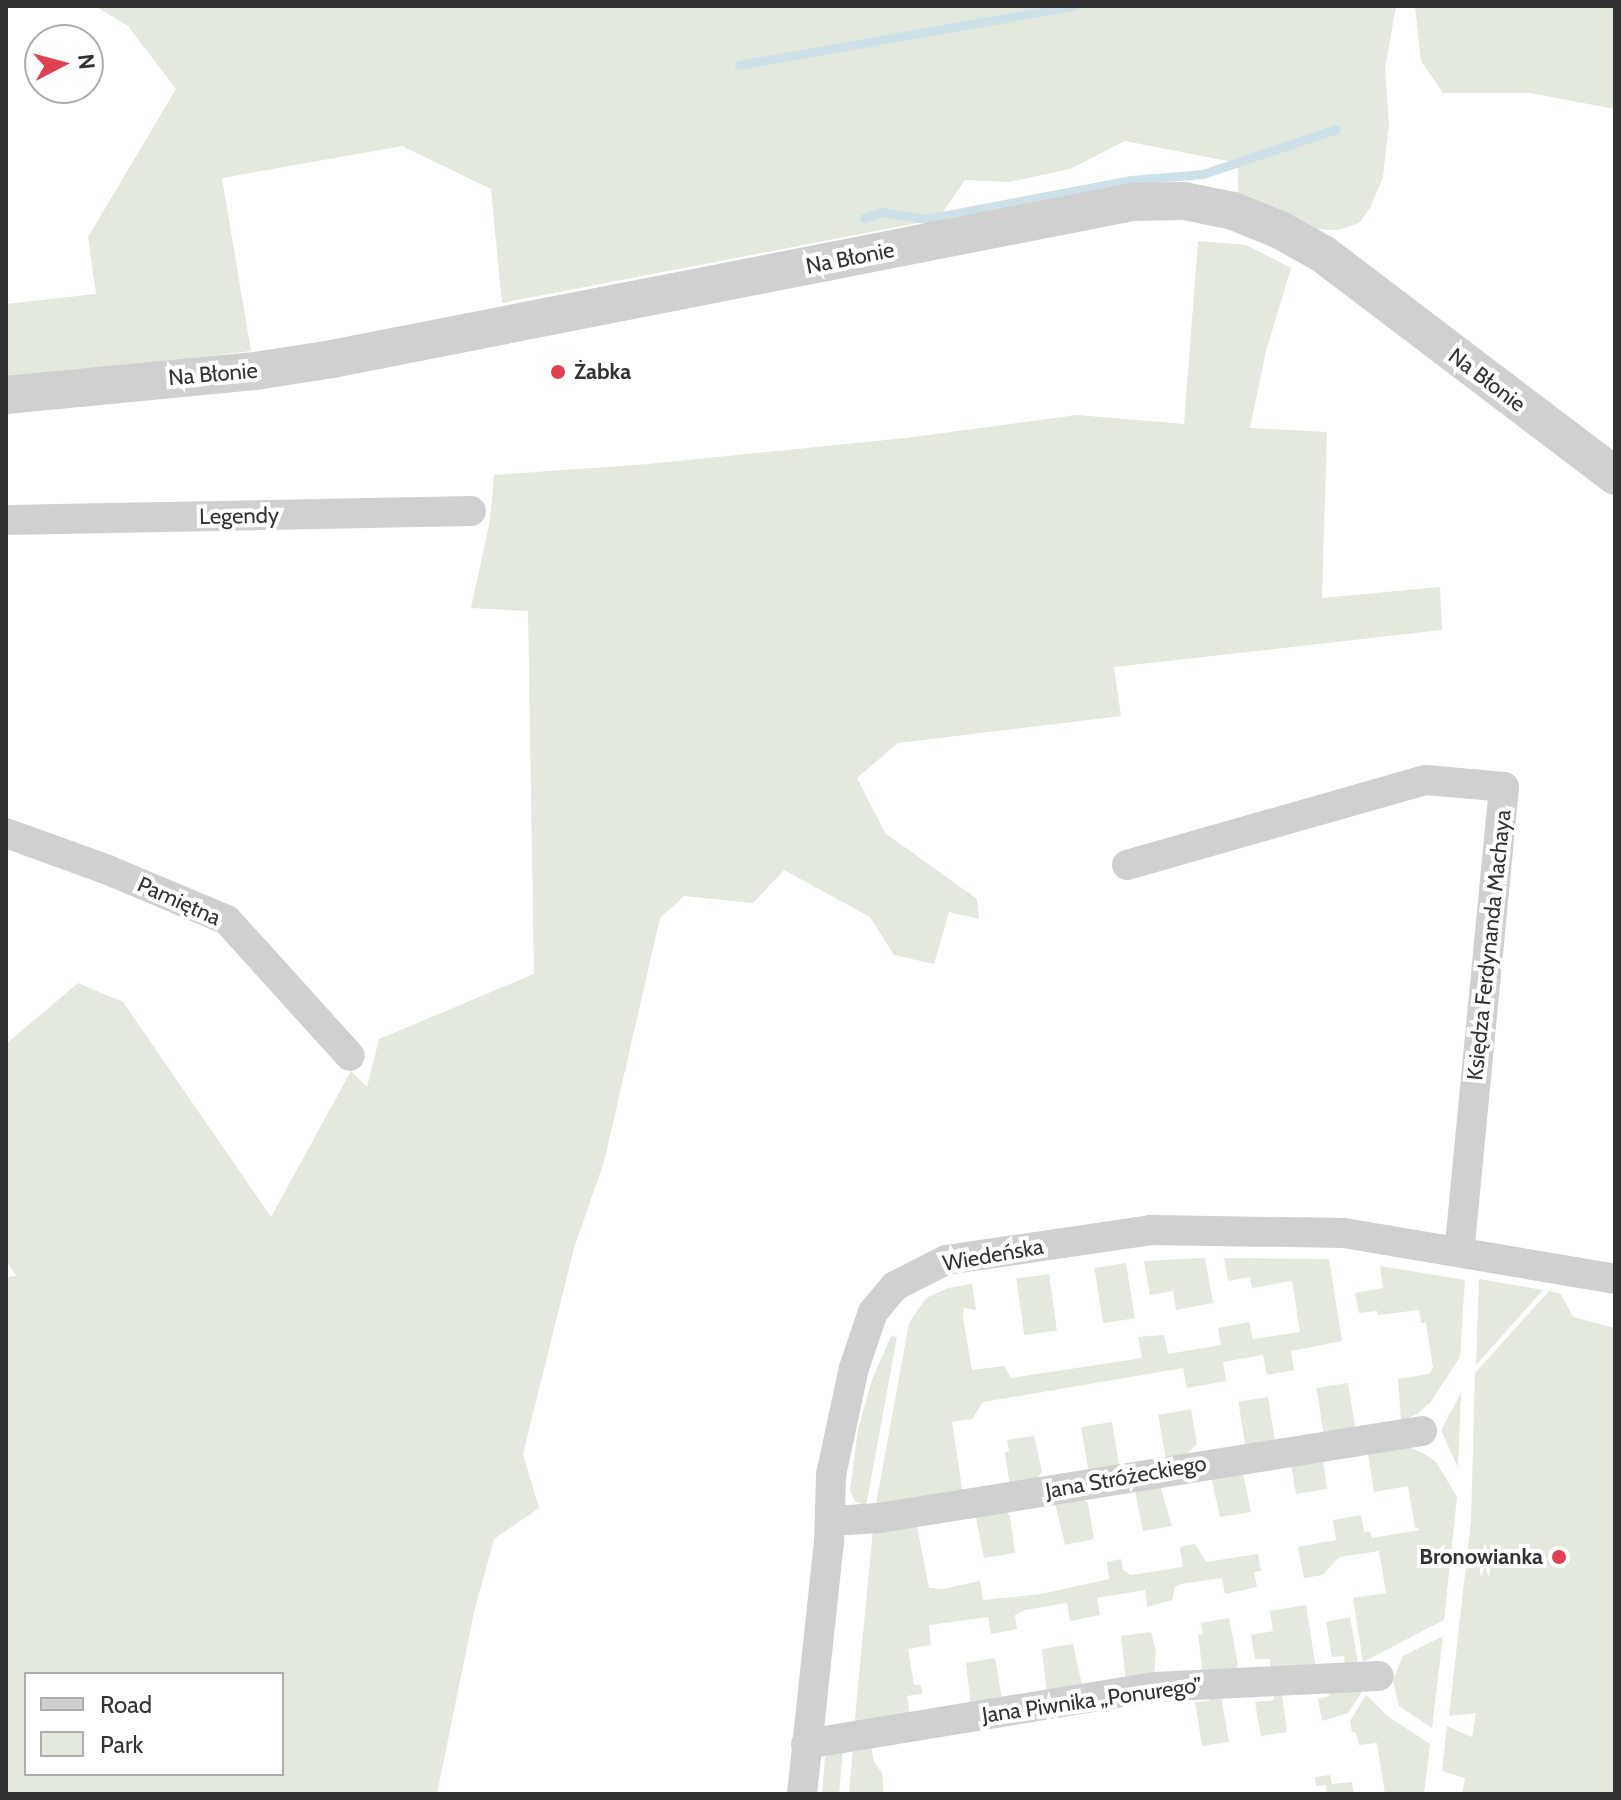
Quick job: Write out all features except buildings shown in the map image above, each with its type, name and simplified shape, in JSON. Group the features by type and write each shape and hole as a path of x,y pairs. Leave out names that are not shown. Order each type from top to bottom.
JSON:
{"street":[{"name":"Na Błonie","path":"6,395 256,371 332,359 1132,202 1184,201 1233,211 1280,230 1323,254 1615,476"},
{"name":"Legendy","path":"6,520 471,511"},
{"name":"Księdza Ferdynanda Machaya","path":"1127,865 1426,780 1504,787 1459,1251"},
{"name":"Pamiętna","path":"6,833 108,870 227,920 350,1056"},
{"name":"Wiedeńska","path":"802,1794 830,1521 831,1475 854,1368 873,1312 895,1286 946,1260 1151,1230 1344,1233 1615,1279"},
{"name":"Jana Stróżeckiego","path":"830,1521 879,1518 1422,1431"},
{"name":"Jana Piwnika „Ponurego”","path":"806,1744 1154,1687 1379,1676"}],"green space":[{"path":"95,6 1396,6 1385,68 1389,124 1383,177 1370,208 1359,223 1339,230 1317,229 1238,197 1238,163 1125,141 1070,169 1009,182 965,180 938,219 502,303 491,189 402,146 222,178 251,351 6,381 6,304 96,294 88,237 176,89 128,26"},
{"path":"1415,6 1615,6 1615,109 1530,93 1443,93 1421,61"},
{"path":"1198,241 1246,245 1291,268 1266,351 1250,428 1327,432 1322,598 1440,587 1442,630 1114,667 1121,716 898,743 857,778 885,833 977,899 979,919 949,912 934,964 894,955 870,917 784,870 753,903 684,896 660,918 604,1162 574,1248 523,1454 539,1508 494,1539 474,1612 437,1794 6,1794 6,1277 17,1276 6,1261 6,1044 78,983 123,1002 271,1217 351,1071 367,1087 379,1039 534,974 528,611 471,608 490,521 494,475 648,464 906,438 1077,415 1184,424"},
{"path":"1205,1258 1213,1303 1176,1310 1173,1291 1150,1295 1144,1261"},
{"path":"1224,1258 1329,1259 1342,1341 1291,1351 1294,1370 1267,1375 1263,1355 1223,1362 1226,1381 1187,1388 1183,1368 983,1402 972,1419 952,1422 963,1495 875,1510 909,1323 926,1298 948,1288 972,1284 976,1310 964,1308 963,1318 972,1370 1004,1366 1011,1378 1142,1358 1138,1337 1164,1335 1168,1354 1221,1345 1218,1328 1249,1322 1253,1339 1300,1332 1292,1281 1252,1288 1250,1277 1228,1281"},
{"path":"1126,1263 1135,1318 1103,1323 1094,1268"},
{"path":"1380,1266 1465,1280 1460,1357 1430,1403 1417,1414 1401,1421 1398,1379 1429,1374 1433,1368 1426,1323 1421,1323 1419,1310 1378,1315 1377,1311 1359,1313 1355,1293 1383,1288"},
{"path":"1049,1274 1057,1330 1024,1335 1016,1279"},
{"path":"1479,1279 1543,1290 1476,1365"},
{"name":"Bronowianka","path":"1549,1291 1561,1294 1573,1317 1615,1328 1615,1794 1462,1794 1465,1778 1442,1771 1447,1726 1472,1737 1476,1713 1449,1716 1471,1520 1475,1373"},
{"path":"891,1336 897,1337 866,1506 855,1501 850,1491 858,1429 872,1380"},
{"path":"1348,1383 1355,1427 1323,1432 1316,1388"},
{"path":"1461,1393 1458,1468 1441,1430"},
{"path":"1268,1397 1275,1441 1245,1446 1238,1402"},
{"path":"1191,1409 1197,1444 1186,1455 1166,1459 1158,1415"},
{"path":"1112,1422 1119,1464 1114,1470 1089,1474 1081,1427"},
{"path":"1034,1436 1042,1471 1035,1483 1010,1487 1005,1453 1009,1451 1007,1440"},
{"path":"1367,1447 1409,1447 1423,1453 1436,1462 1457,1497 1444,1620 1363,1662 1353,1598 1386,1593 1379,1551 1339,1557 1323,1575 1304,1578 1298,1547 1336,1540 1333,1520 1361,1515 1364,1532 1370,1532 1372,1538 1420,1530 1415,1527 1408,1486 1374,1492"},
{"path":"1290,1458 1323,1461 1327,1489 1296,1494"},
{"path":"1210,1473 1243,1474 1251,1512 1220,1517"},
{"path":"1134,1486 1160,1486 1172,1526 1143,1531"},
{"path":"1077,1496 1088,1503 1094,1539 1065,1545 1054,1499"},
{"path":"1002,1507 1010,1516 1015,1553 984,1558 975,1512"},
{"path":"916,1521 929,1588 943,1589 980,1581 983,1600 1042,1594 1109,1579 1107,1562 1121,1559 1123,1570 1131,1575 1183,1567 1180,1547 1195,1544 1206,1562 1258,1554 1261,1571 1254,1572 1257,1587 1225,1594 1222,1578 1181,1584 1175,1587 1172,1600 1147,1607 1145,1590 1097,1598 1100,1615 1070,1621 1067,1603 1025,1610 1015,1615 1017,1629 991,1634 988,1617 929,1625 931,1645 908,1649 914,1685 921,1685 922,1694 907,1696 910,1718 854,1728 873,1529"},
{"path":"1306,1605 1315,1663 1311,1668 1271,1670 1270,1659 1255,1659 1251,1635 1273,1631 1270,1611"},
{"path":"1350,1617 1358,1663 1345,1666 1344,1656 1332,1657 1326,1622"},
{"path":"1229,1618 1238,1665 1233,1673 1203,1674 1198,1635 1203,1634 1201,1623"},
{"path":"1151,1632 1156,1651 1154,1677 1126,1682 1121,1636"},
{"path":"1443,1636 1432,1728 1399,1706 1393,1680 1403,1656"},
{"path":"1073,1644 1082,1685 1047,1695 1042,1649"},
{"path":"995,1658 1002,1699 971,1708 966,1663"},
{"path":"1327,1685 1351,1687 1362,1692 1348,1713 1322,1721 1318,1699 1329,1696"},
{"path":"1281,1687 1287,1732 1261,1736 1255,1702 1274,1700 1273,1688"},
{"path":"1220,1691 1229,1742 1202,1746 1195,1702 1209,1701 1209,1692"},
{"path":"1366,1695 1389,1717 1430,1744 1424,1794 1385,1794 1377,1743 1359,1745 1356,1733 1352,1732 1350,1721"},
{"path":"871,1745 874,1762 882,1773 884,1794 849,1794 853,1747"},
{"path":"843,1748 839,1794 822,1794 825,1757"},
{"path":"1330,1775 1332,1784 1352,1782 1354,1794 1327,1794 1326,1785 1316,1786 1315,1777"}],"waterway":[{"path":"739,65 1073,6"},
{"path":"864,218 881,212 926,219 1131,180 1203,174 1336,129"}],"place":[{"name":"Żabka","path":"558,372"},
{"name":"Bronowianka","path":"1559,1557"}]}
